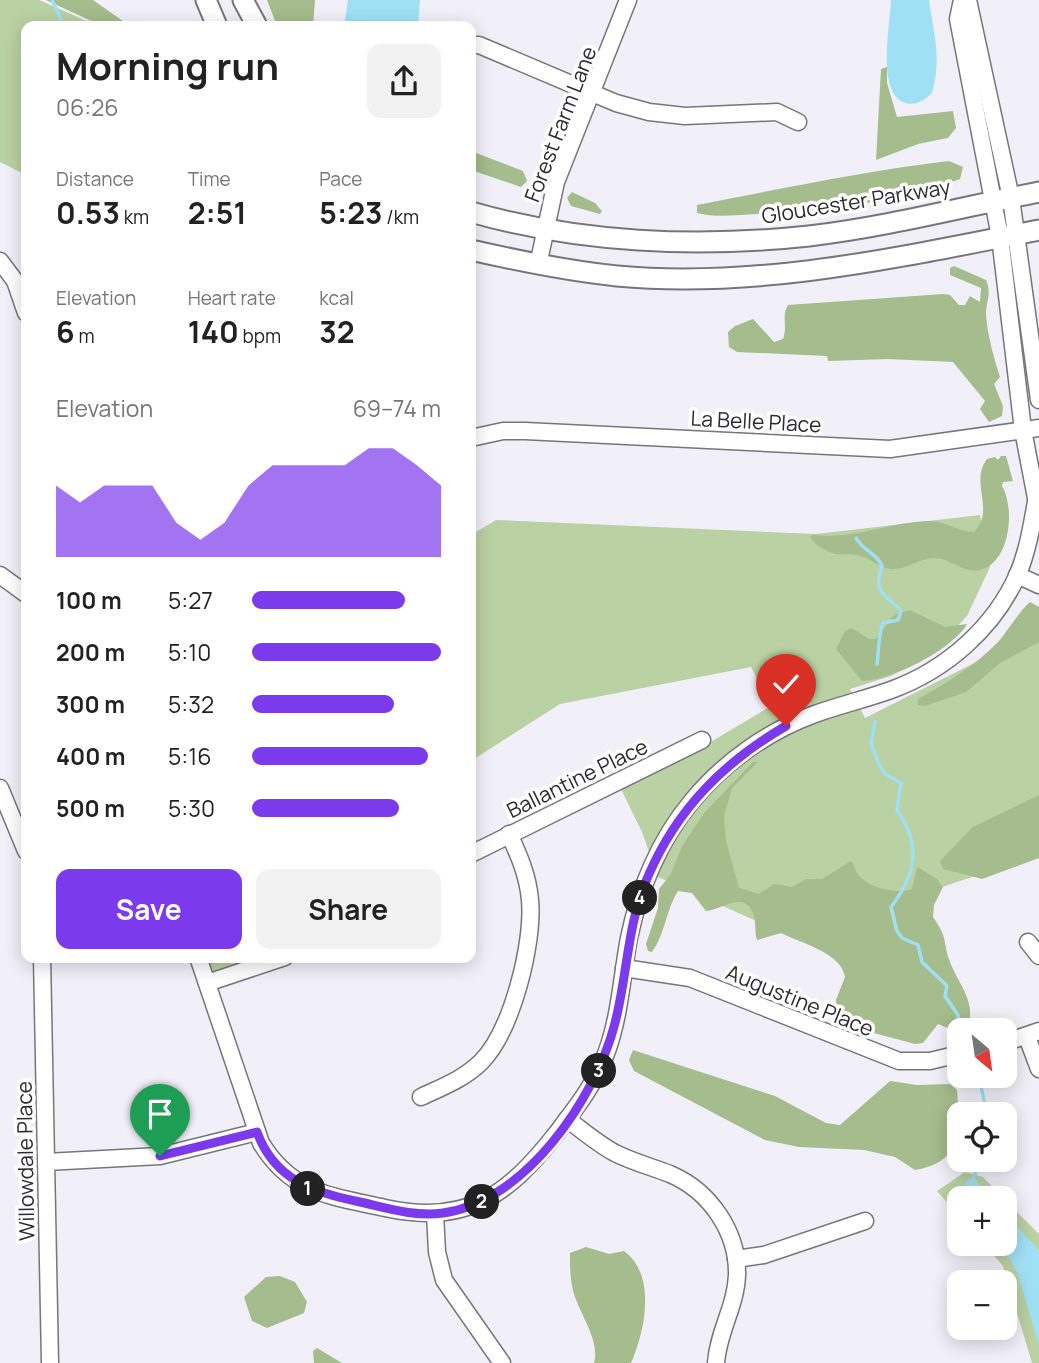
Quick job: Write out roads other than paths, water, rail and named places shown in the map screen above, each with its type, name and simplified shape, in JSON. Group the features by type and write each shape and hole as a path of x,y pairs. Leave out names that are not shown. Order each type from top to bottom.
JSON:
{"main road":[{"path":"205,0 215,21"},
{"path":"243,0 254,21"},
{"name":"Gloucester Parkway","path":"476,213 544,230 655,240 745,241 842,231 1039,192"},
{"path":"476,251 538,265 618,276 734,277 868,263 1039,230"}],"street":[{"name":"Forest Farm Lane","path":"538,265 556,182 628,0"},
{"path":"962,0 958,19 1002,199"},
{"path":"968,0 1039,400"},
{"path":"476,45 616,103 667,115 777,113 798,122"},
{"path":"200,963 257,1132 270,1158 281,1170 307,1189 402,1212 435,1214 464,1209 501,1192 529,1168 583,1099 608,1049 637,906 659,852 675,824 713,778 759,742 786,726 892,690 936,668 977,635 994,614 1017,575 1033,525 1038,492 1008,236"},
{"path":"0,261 15,281 21,298"},
{"name":"La Belle Place","path":"476,437 503,431 525,431 890,449 1031,429"},
{"path":"0,575 21,588"},
{"path":"1017,575 1039,585"},
{"name":"Ballantine Place","path":"476,851 702,740"},
{"path":"0,788 21,839"},
{"path":"421,1097 456,1081 483,1060 493,1047 508,1016 531,921 527,880 509,834"},
{"path":"1028,942 1039,956"},
{"name":"Willowdale Place","path":"42,963 50,1363"},
{"path":"207,983 267,963"},
{"name":"Augustine Place","path":"624,968 690,978 899,1061 930,1061 947,1057"},
{"path":"1033,1034 1039,1069"},
{"path":"567,1119 614,1152 670,1174 701,1194 724,1223 736,1259 736,1290 721,1335 716,1363"},
{"path":"47,1162 160,1156 257,1132"},
{"path":"435,1214 437,1252 444,1280 502,1363"},
{"path":"736,1259 764,1255 865,1222"}],"water":[{"path":"348,0 420,0 418,21 345,21"},
{"path":"891,0 929,0 936,46 935,80 932,93 915,103 903,102 895,95 890,85 887,56"},
{"path":"974,1177 981,1186 964,1186"},
{"path":"1017,1227 1039,1250 1039,1345 1017,1270 1008,1256 1017,1256"}],"waterway":[{"path":"52,0 60,21"},
{"path":"856,538 880,562 880,589 901,611 898,620 883,623 877,664"},
{"path":"875,722 871,743 885,774 901,783 897,810 905,823 913,848 913,860 906,883 891,907 897,931 902,938 918,945 922,962 947,986 945,996 958,1018"},
{"path":"981,1088 984,1102"},
{"path":"974,1177 976,1172"}]}
